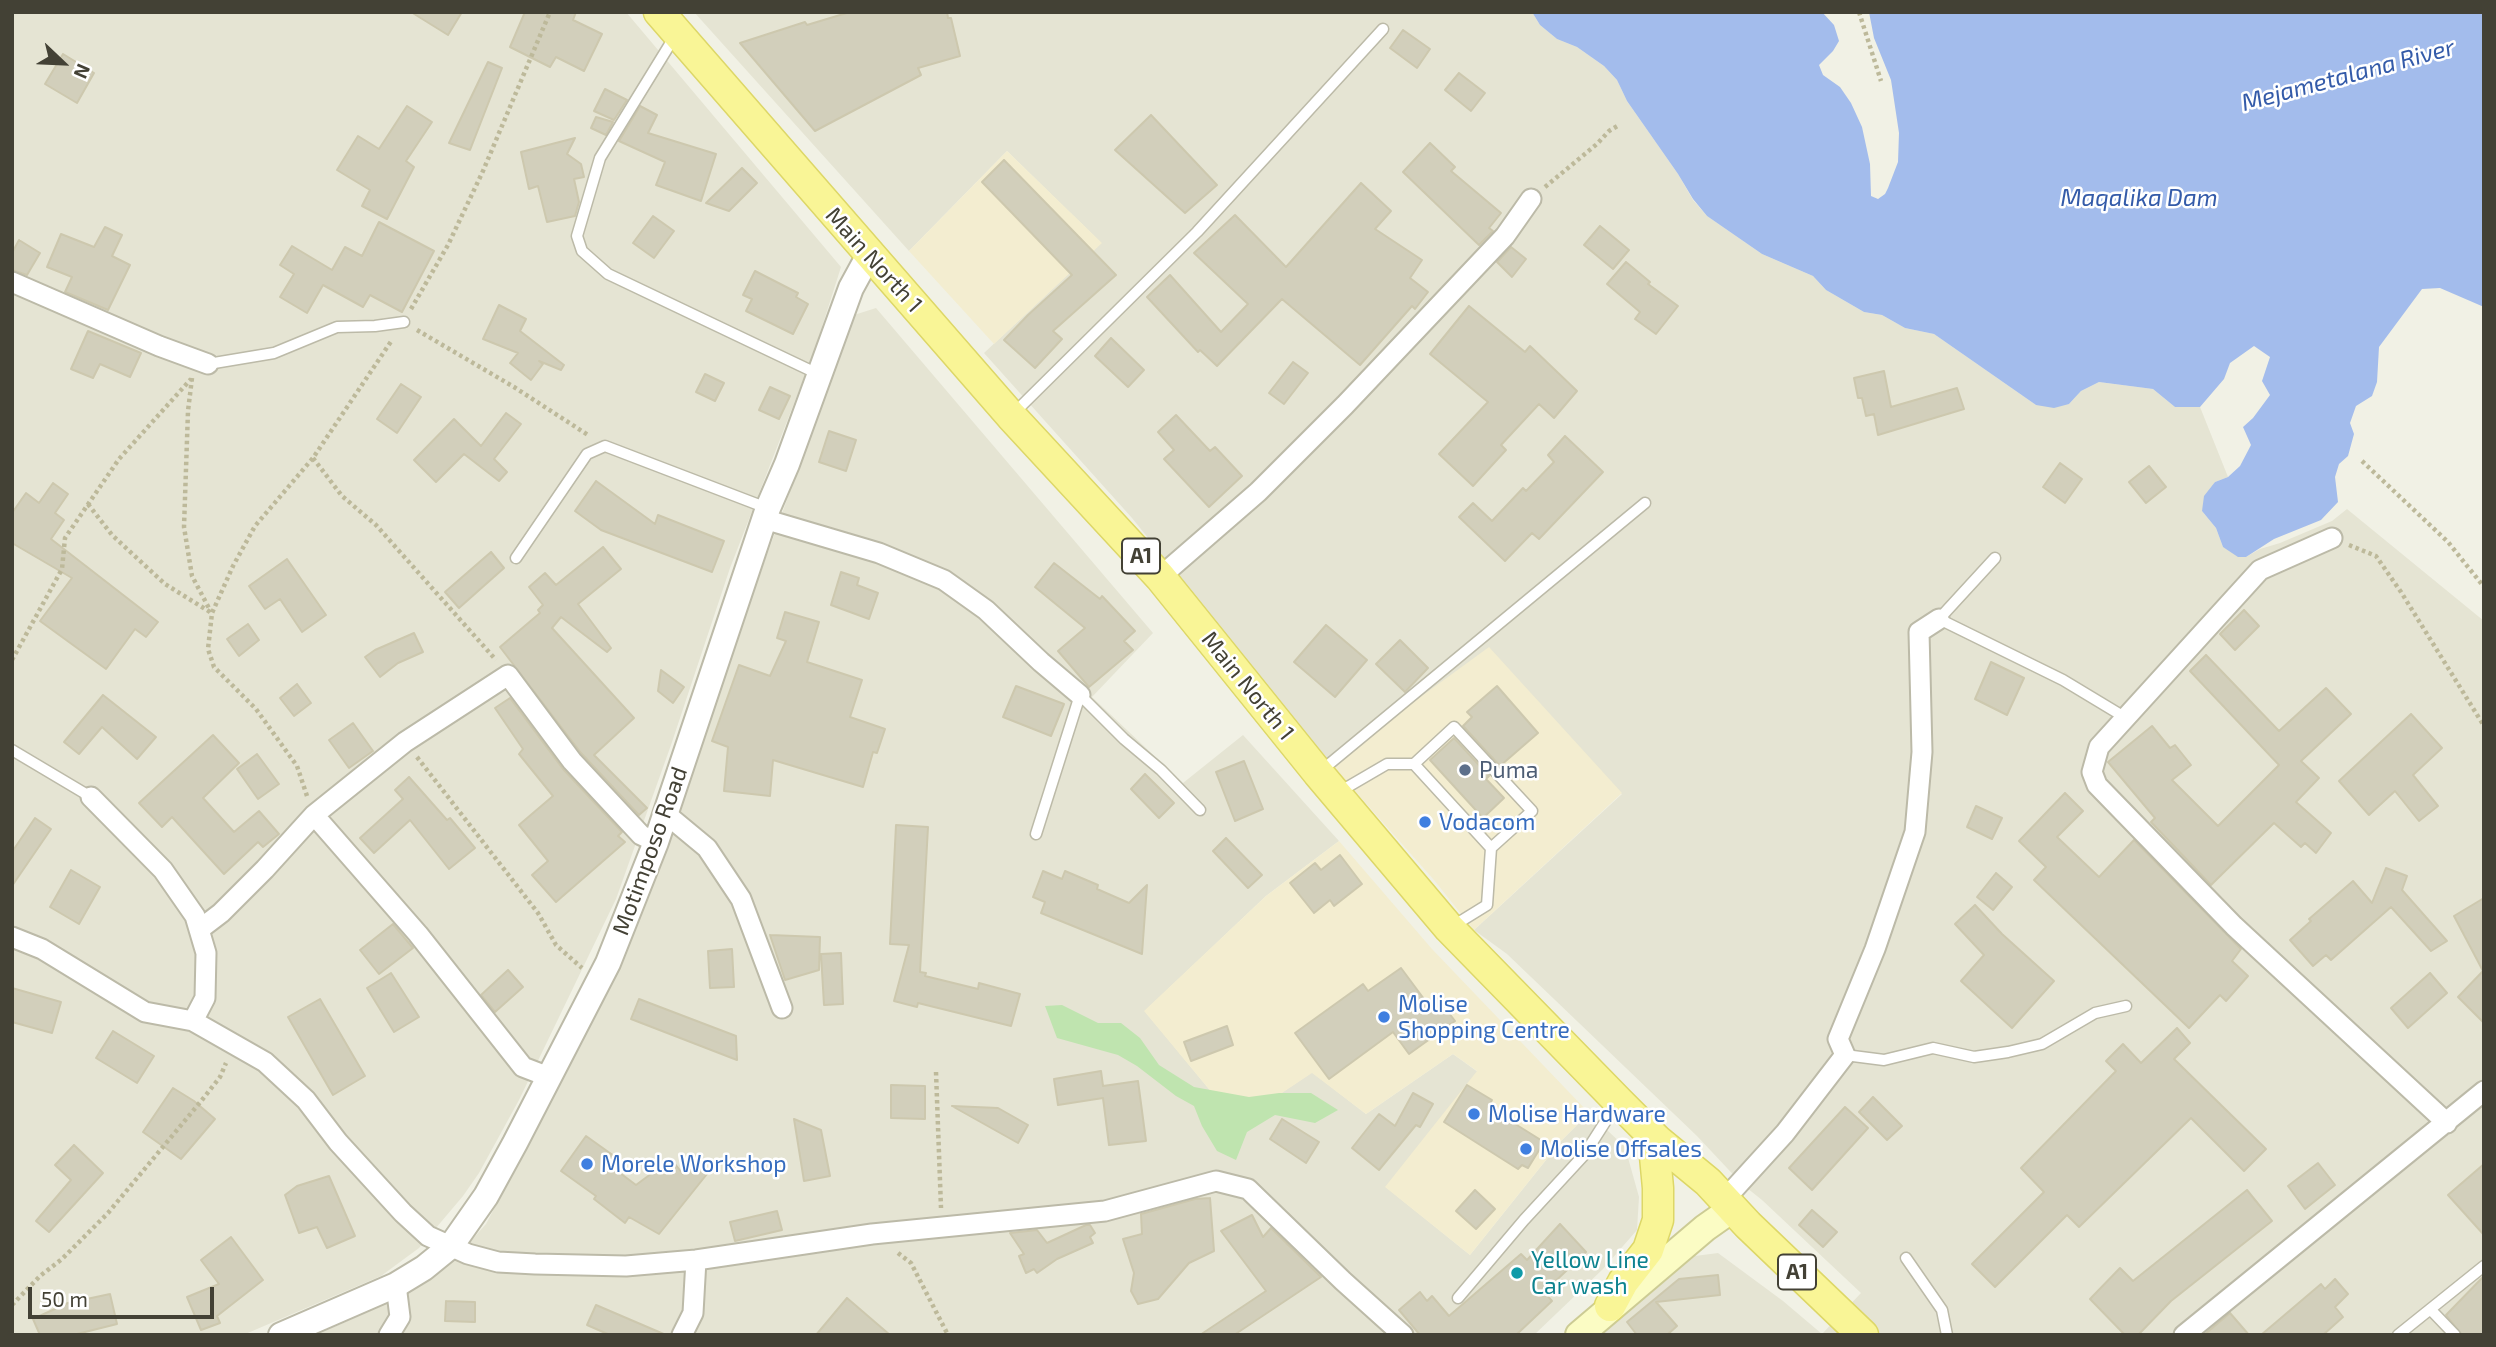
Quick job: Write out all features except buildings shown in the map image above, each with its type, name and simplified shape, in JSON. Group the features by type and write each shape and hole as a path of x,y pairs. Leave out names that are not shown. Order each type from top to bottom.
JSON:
{"main road":[{"name":"Main North 1","path":"668,23 1011,416 1160,577 1449,928 1657,1140 1708,1182 1728,1205 1863,1335"},
{"path":"1610,1306 1623,1282 1648,1250 1658,1220 1655,1156 1657,1140"},
{"path":"1579,1335 1705,1228 1728,1205"}],"street":[{"path":"1160,577 1258,492 1335,415 1505,236 1531,199"},
{"name":"Motimposo Road","path":"281,1335 396,1285 424,1268 451,1246 485,1196 608,963 666,814 766,513 851,288 869,255"},
{"path":"12,282 159,346 208,364"},
{"path":"766,513 879,553 944,580 986,610 1080,695"},
{"path":"2332,538 2260,570 2099,747 2092,772 2097,785 2234,926 2447,1123"},
{"path":"1728,1205 1844,1055 1838,1039 1875,949 1915,832 1922,752 1919,632 1939,619"},
{"path":"200,929 265,869 314,816 405,742 508,675 572,761 641,835 656,842"},
{"path":"91,797 163,870 195,916 206,953 205,998 193,1021"},
{"path":"666,814 707,848 741,899 782,1007"},
{"path":"314,816 418,934 523,1067 548,1077"},
{"path":"12,937 42,949 145,1012 193,1021 265,1062 306,1101 338,1142 403,1213 429,1236 468,1254 498,1262 626,1266 695,1260 872,1234 1105,1211 1216,1181 1248,1189 1402,1335"},
{"path":"2184,1335 2484,1091"},
{"path":"682,1335 693,1313 695,1260"},
{"path":"389,1335 400,1317 396,1285"}],"lane":[{"path":"668,23 600,158 578,236 582,251 608,274 820,375"},
{"path":"1011,416 1197,232 1383,29"},
{"path":"208,364 274,353 337,327 404,322"},
{"path":"516,558 587,454 605,446 766,513"},
{"path":"1327,783 1646,503"},
{"path":"1994,558 1939,619 2063,680 2126,718"},
{"path":"1036,834 1080,695 1200,810"},
{"path":"1327,783 1387,764 1414,764 1454,727 1532,811 1491,848 1487,905 1449,928"},
{"path":"12,750 91,797"},
{"path":"1414,764 1491,848"},
{"path":"1844,1055 1884,1060 1933,1048 1974,1057 2008,1052 2042,1044 2095,1013 2126,1006"},
{"path":"1458,1298 1584,1155 1619,1102"},
{"path":"1906,1258 1942,1310 1947,1335"},
{"path":"2398,1335 2484,1266"},
{"path":"2431,1310 2455,1335"}],"path":[{"path":"314,816 297,766 256,709 215,667 208,649 212,613 255,526 313,458 404,322 447,245 477,183 550,12"},
{"path":"1859,12 1881,81"},
{"path":"1531,199 1619,125"},
{"path":"404,322 503,380 605,446"},
{"path":"12,660 62,569 65,538 119,459 192,377 208,364"},
{"path":"192,377 188,411 184,527 192,576 212,613"},
{"path":"313,458 341,496 376,525 508,675"},
{"path":"2362,461 2448,542 2484,587"},
{"path":"88,504 113,535 165,584 212,613"},
{"path":"2332,538 2376,556 2484,726"},
{"path":"405,742 538,913 556,945 598,982"},
{"path":"12,1305 108,1213 220,1077 235,1045"},
{"path":"936,1072 942,1226"},
{"path":"872,1234 911,1263 948,1335"}],"shaded area":[{"path":"12,12 626,12 841,267 814,352 730,568 616,899 519,1100 479,1173 419,1248 381,1276 243,1335 12,1335"},
{"path":"694,12 1532,12 1540,25 1557,39 1577,47 1604,66 1617,80 1627,101 1693,200 1707,216 1762,254 1813,276 1826,290 1864,312 1882,315 1905,328 1934,334 2036,405 2069,404 2081,391 2099,382 2153,389 2175,407 2200,407 2228,477 2215,482 2202,511 2216,528 2223,547 2246,557 2332,521 2347,509 2484,621 2484,1335 1601,1335 1695,1256 1718,1253 1822,1334 1861,1293 1742,1184 1697,1136 1507,954 1474,930 1622,794 1330,763 1132,518 984,353 1101,243 1007,151 909,251"},
{"path":"1007,151 1102,243 994,344 909,251"},
{"path":"876,308 1153,633 1092,697 1183,783 1243,735 1339,841 1266,896 1145,1011 1237,1123 1312,1072 1366,1114 1453,1054 1478,1072 1386,1187 1470,1255 1562,1140 1589,1113 1625,1147 1639,1197 1637,1230 1603,1269 1534,1335 316,1335 381,1306 451,1263 486,1224 595,1017 694,769 748,607 854,315"},
{"path":"1489,647 1622,793 1474,930 1434,880 1330,763"},
{"path":"1339,841 1432,949 1589,1113 1562,1140 1470,1255 1385,1187 1477,1071 1453,1054 1366,1114 1312,1073 1237,1123 1144,1011 1266,896"}],"green space":[{"path":"1062,1005 1098,1023 1121,1023 1140,1038 1159,1065 1194,1087 1249,1097 1311,1093 1338,1110 1315,1123 1275,1115 1247,1132 1236,1160 1217,1151 1194,1106 1176,1096 1137,1066 1118,1055 1057,1038 1045,1006"}],"water":[{"name":"Maqalika Dam","path":"1532,12 1822,12 1834,25 1839,41 1819,65 1823,75 1840,87 1862,127 1870,164 1871,196 1878,199 1885,194 1898,162 1899,133 1891,80 1874,38 1869,12 2484,12 2484,307 2440,288 2422,289 2379,347 2377,382 2372,396 2356,406 2350,423 2354,434 2348,456 2339,464 2335,477 2338,502 2321,520 2274,539 2246,557 2238,557 2223,547 2216,528 2202,511 2204,496 2215,482 2228,477 2240,466 2251,445 2243,427 2270,395 2262,381 2270,357 2254,346 2230,363 2224,379 2200,407 2175,407 2153,389 2099,382 2081,391 2069,404 2054,408 2036,405 1934,334 1905,328 1882,315 1864,312 1826,290 1813,276 1762,254 1707,216 1627,101 1617,80 1604,66 1577,47 1557,39 1540,25"}],"place":[{"name":"Puma","path":"1465,770"},
{"name":"Vodacom","path":"1425,822"},
{"name":"Molise Shopping Centre","path":"1384,1017"},
{"name":"Molise Hardware","path":"1474,1114"},
{"name":"Molise Offsales","path":"1526,1149"},
{"name":"Morele Workshop","path":"587,1164"},
{"name":"Yellow Line Car wash","path":"1517,1273"}],"water label":[{"name":"Mejametalana River","path":"2348,75"}]}
